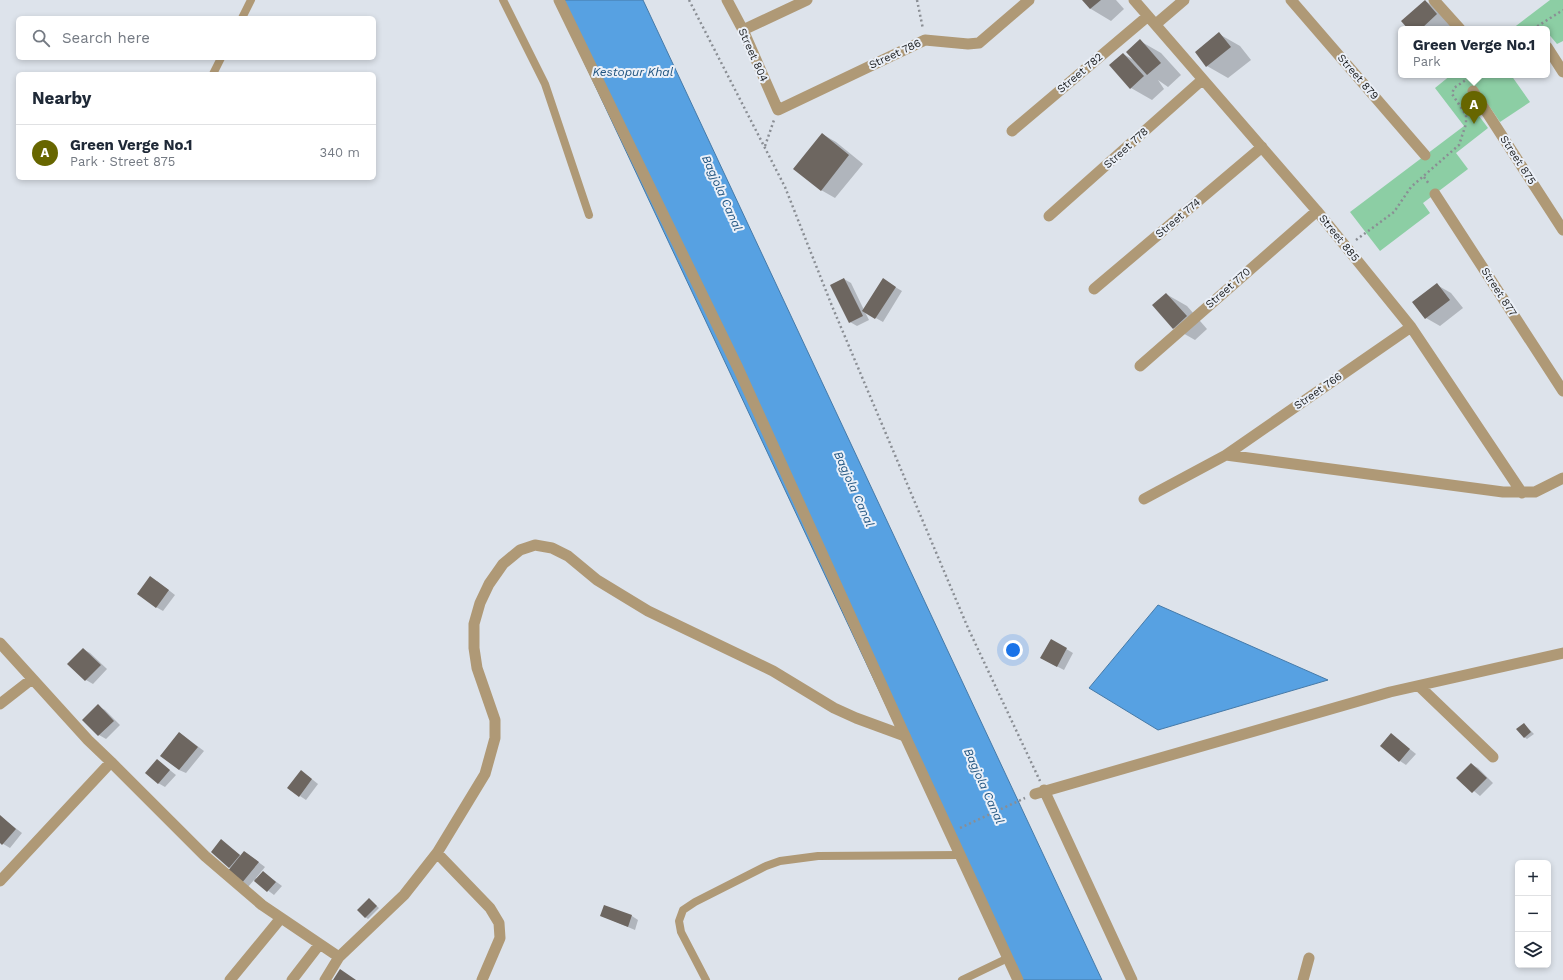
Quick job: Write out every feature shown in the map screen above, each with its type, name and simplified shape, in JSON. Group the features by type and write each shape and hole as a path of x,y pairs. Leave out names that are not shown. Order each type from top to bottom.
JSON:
{"street":[{"path":"559,0 738,368 905,736 954,831 959,855 1018,980"},
{"name":"Street 804","path":"727,0 743,30 778,110"},
{"path":"743,30 807,0"},
{"name":"Street 786","path":"778,110 925,40 968,44 979,43 989,37 1029,0"},
{"name":"Street 885","path":"1134,0 1317,211 1411,327 1522,493"},
{"name":"Street 782","path":"1012,131 1152,20 1184,0"},
{"name":"Street 879","path":"1291,0 1424,155"},
{"path":"1434,0 1457,26"},
{"path":"1550,52 1563,72"},
{"name":"Street 778","path":"1049,216 1202,80"},
{"name":"Street 875","path":"1473,91 1563,230"},
{"name":"Street 774","path":"1094,289 1262,147"},
{"name":"Street 877","path":"1435,194 1563,391"},
{"name":"Street 770","path":"1140,366 1317,211"},
{"name":"Street 766","path":"1144,499 1226,455 1411,327"},
{"path":"1226,455 1503,492 1535,492 1563,478"},
{"path":"325,980 339,957 404,895 437,853 485,774 495,738 495,720 477,668 474,648 474,624 480,603 489,584 503,564 520,550 535,545 552,548 568,556 597,580 648,610 774,671 834,708 856,718 905,736"},
{"path":"0,644 88,740 205,856 262,905 318,945 339,957"},
{"path":"1132,980 1039,792 1240,734 1419,686 1563,653"},
{"path":"0,704 32,679"},
{"path":"1419,686 1493,757"},
{"path":"0,881 111,762"},
{"path":"437,853 490,908 499,923 500,938 482,980"},
{"path":"230,980 281,918"},
{"path":"292,980 318,945"},
{"path":"1303,980 1309,958"}],"lane":[{"path":"243,16 252,0"},
{"path":"503,0 545,84 589,215"},
{"path":"214,72 220,60"},
{"path":"706,980 680,932 679,921 683,910 695,902 766,866 780,860 818,856 959,855"},
{"path":"962,980 1008,958"}],"path":[{"path":"689,0 785,187 832,306 1039,792 954,831"},
{"path":"918,0 925,40"},
{"path":"1539,26 1563,10"},
{"path":"765,146 778,110"}],"green space":[{"path":"1550,0 1563,0 1563,41 1557,44 1550,36 1550,26 1516,26"},
{"path":"1447,78 1513,78 1530,102 1500,122 1477,88 1465,97 1488,128 1456,153 1468,169 1423,203 1430,213 1380,251 1350,212 1464,126 1435,88"}],"water":[{"name":"Kestopur Khal","path":"555,0 643,0 1102,980 1015,980"},
{"path":"1158,605 1328,680 1158,730 1089,688"}],"building":[{"path":"1082,0 1101,0 1090,9"},
{"path":"1425,0 1437,14 1424,26 1405,26 1401,21"},
{"path":"1219,32 1231,47 1206,67 1195,52"},
{"path":"1140,39 1161,63 1147,75 1126,52"},
{"path":"1123,53 1144,76 1130,89 1109,65"},
{"path":"822,133 849,155 821,191 793,169"},
{"path":"844,278 863,316 849,323 830,285"},
{"path":"883,278 896,287 875,319 862,311"},
{"path":"1437,283 1450,300 1425,319 1412,302"},
{"path":"1166,293 1187,316 1173,329 1152,305"},
{"path":"150,576 169,590 156,608 137,594"},
{"path":"1051,639 1067,648 1057,667 1040,658"},
{"path":"83,648 101,665 85,681 67,664"},
{"path":"98,704 114,721 98,736 82,720"},
{"path":"1524,723 1531,732 1524,738 1516,729"},
{"path":"179,732 198,747 179,770 160,756"},
{"path":"1391,733 1410,749 1399,762 1380,746"},
{"path":"157,759 170,770 158,784 145,773"},
{"path":"1471,763 1487,778 1472,793 1456,778"},
{"path":"301,770 312,779 299,797 287,788"},
{"path":"0,815 16,829 2,845 0,843"},
{"path":"221,839 240,855 229,868 211,852"},
{"path":"244,851 259,862 241,884 227,872"},
{"path":"263,871 276,882 267,892 254,881"},
{"path":"369,898 377,906 365,918 357,910"},
{"path":"604,905 632,915 628,927 600,916"},
{"path":"340,969 356,980 333,980"}],"place":[{"name":"Green Verge No.1","path":"1474,124"}],"water label":[{"name":"Bagjola Canal","path":"722,193"},
{"name":"Bagjola Canal","path":"854,489"},
{"name":"Bagjola Canal","path":"984,786"}]}
